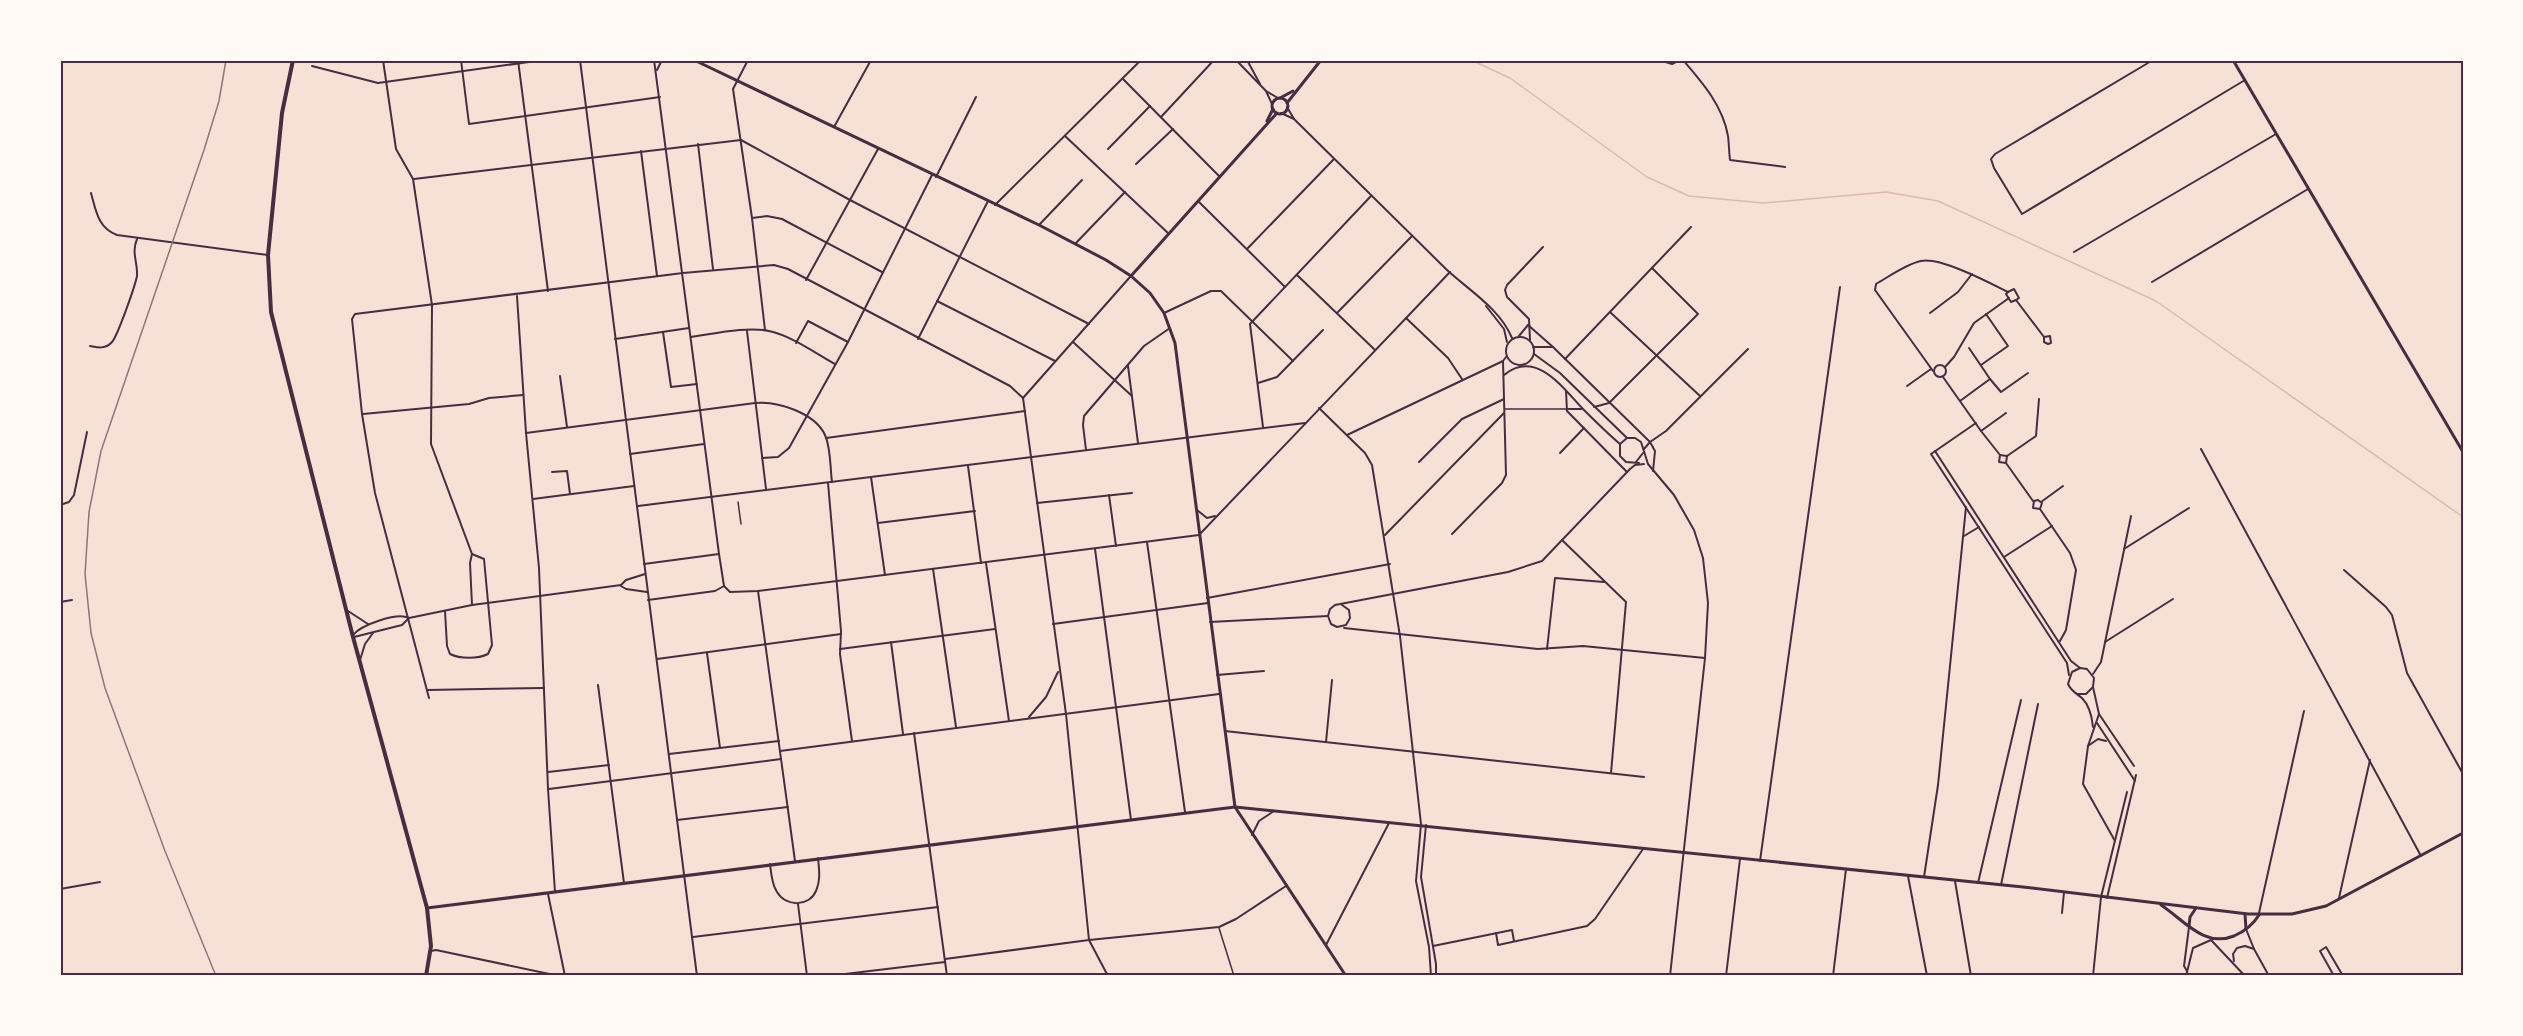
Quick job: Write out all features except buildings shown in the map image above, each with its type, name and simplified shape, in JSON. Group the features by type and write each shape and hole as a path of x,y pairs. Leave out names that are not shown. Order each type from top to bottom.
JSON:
{"main road":[{"path":"293,60 282,112 268,255 273,323 353,636 427,908 431,951 426,976"}],"street":[{"path":"383,60 396,149 412,179 432,305 430,408 433,450 472,554 470,563 472,605"},
{"path":"461,60 469,124 660,97"},
{"path":"312,66 370,82 386,82 543,60"},
{"path":"579,60 697,976"},
{"path":"654,60 718,554 724,586 730,592 758,591 1199,535 1450,272"},
{"path":"657,70 662,60"},
{"path":"694,60 1039,225 1131,276 1150,293 1164,313 1170,328 1188,437 1235,807 1346,976"},
{"path":"748,60 735,81 733,89 752,218 765,330"},
{"path":"834,127 871,60"},
{"path":"995,205 1141,60"},
{"path":"1161,117 1214,60"},
{"path":"1236,60 1266,91 1272,107 1279,113 1294,119"},
{"path":"1247,60 1262,86"},
{"path":"1023,398 1220,177 1266,122 1287,105 1294,91 1321,60"},
{"path":"1659,60 1667,63 1681,60 1713,99 1728,135 1730,160 1785,167"},
{"path":"2153,60 1995,154 1991,159 1994,168 2022,214 2245,80"},
{"path":"2233,60 2463,452"},
{"path":"518,62 548,291"},
{"path":"1123,78 1220,177"},
{"path":"1266,91 1287,105 1294,119 1371,196 1502,318 1512,338"},
{"path":"1266,122 1272,107 1279,98 1294,91"},
{"path":"762,458 778,457 786,452 848,342 905,229 976,97"},
{"path":"1108,149 1150,106"},
{"path":"1136,164 1173,129"},
{"path":"2074,252 2276,134"},
{"path":"1065,136 1169,234"},
{"path":"412,179 741,140 959,258 1089,324"},
{"path":"698,144 713,269"},
{"path":"807,280 878,149"},
{"path":"641,152 657,276"},
{"path":"1247,249 1334,159"},
{"path":"1039,225 1082,180"},
{"path":"2152,282 2308,189"},
{"path":"1075,244 1125,192"},
{"path":"91,193 97,215 104,227 117,235 268,255"},
{"path":"1263,427 1250,324 1371,196"},
{"path":"918,339 988,201"},
{"path":"1198,201 1285,287"},
{"path":"752,218 778,217 883,272"},
{"path":"1565,359 1691,227"},
{"path":"1337,314 1412,236"},
{"path":"90,346 106,346 116,336 136,279 137,269 133,253 137,239"},
{"path":"1504,375 1529,362 1534,354 1530,340 1529,319 1507,297 1505,290 1507,285 1543,247"},
{"path":"1943,377 1936,377 1875,287 1911,265 1924,260 1934,261 1972,274 2008,292"},
{"path":"429,698 375,493 362,414 352,319 357,314 713,269 757,265 779,266 1010,386 1023,398 1066,714 1089,940 1108,976"},
{"path":"1594,407 1610,403 1698,314 1652,268"},
{"path":"1930,313 1960,290 1972,274"},
{"path":"1297,275 1375,350"},
{"path":"1760,861 1840,287"},
{"path":"2014,289 2019,297 2011,302 2006,294 2008,292 2014,289"},
{"path":"1164,313 1208,292 1219,290 1293,361"},
{"path":"517,295 540,597 555,892"},
{"path":"1945,367 1954,357 1969,330 1986,314 2009,298"},
{"path":"2016,300 2044,337"},
{"path":"937,301 1056,362"},
{"path":"1347,435 1503,361 1506,357 1507,344 1504,329 1485,304"},
{"path":"1610,312 1700,396"},
{"path":"1982,365 2008,346 1986,314"},
{"path":"1406,318 1448,358 1462,380"},
{"path":"796,343 808,321 848,342"},
{"path":"1507,344 1512,338 1519,336 1528,325"},
{"path":"1528,325 1650,442 1654,451 1652,469"},
{"path":"615,339 690,328"},
{"path":"1086,450 1084,416 1150,340 1170,328"},
{"path":"691,337 765,330 836,364"},
{"path":"1258,383 1276,377 1323,330"},
{"path":"747,331 766,490"},
{"path":"663,332 671,387 697,384"},
{"path":"1519,336 1530,340"},
{"path":"1073,342 1132,396"},
{"path":"1533,347 1553,347"},
{"path":"1969,348 2001,392 2028,373"},
{"path":"1634,462 1640,459 1650,442 1664,433 1748,349"},
{"path":"1534,354 1554,368 1627,438 1638,440 1652,469 1681,507 1694,530 1703,558 1708,603 1705,658 1670,976"},
{"path":"1506,357 1512,363 1533,367 1549,375 1620,444 1620,456 1629,462 1644,464 1652,469"},
{"path":"1452,534 1504,480 1506,471 1503,361"},
{"path":"1127,365 1138,443"},
{"path":"1907,386 1939,365 1945,367"},
{"path":"1943,377 1946,373 1945,367"},
{"path":"560,376 567,428"},
{"path":"1943,377 2000,455 2007,456 2036,436 2039,399"},
{"path":"1960,401 1990,379"},
{"path":"1566,391 1567,409 1628,470"},
{"path":"362,414 469,404 489,398 523,395"},
{"path":"1419,462 1462,419 1504,399"},
{"path":"526,433 755,403 777,404 806,417 819,426 826,438 841,634 840,649 852,741"},
{"path":"1319,408 1371,462 1395,594 1423,824 1421,877 1436,976"},
{"path":"1567,409 1583,409"},
{"path":"826,438 1025,411"},
{"path":"1384,536 1504,411"},
{"path":"1981,430 2006,413"},
{"path":"637,506 1305,423"},
{"path":"1976,423 1931,454 2067,663 2070,688 2085,702 2093,727"},
{"path":"1560,453 1584,428"},
{"path":"60,505 70,501 74,495 87,432"},
{"path":"1620,444 1627,438"},
{"path":"630,454 704,444"},
{"path":"2201,449 2421,856"},
{"path":"1935,451 2073,663 2080,668 2087,669 2092,674 2099,714 2134,766"},
{"path":"2000,455 1999,462 2006,464 2034,501 2041,502 2063,486"},
{"path":"2006,464 2007,456"},
{"path":"1628,470 1629,462"},
{"path":"1644,464 1635,465 1628,470 1542,561 1508,572 1332,607 1328,616 1331,624 1339,628 1400,636 1547,650 1579,646 1705,658"},
{"path":"968,466 981,563"},
{"path":"552,472 567,471 570,494"},
{"path":"871,477 885,575"},
{"path":"533,499 634,486"},
{"path":"1037,503 1132,492"},
{"path":"1109,495 1116,546"},
{"path":"2034,501 2033,508 2040,509"},
{"path":"2041,502 2040,509 2070,553 2076,570 2066,630 2055,646"},
{"path":"1924,877 1938,785 1966,507"},
{"path":"2124,549 2188,508"},
{"path":"1197,510 1207,518 1220,513"},
{"path":"878,523 975,511"},
{"path":"2092,674 2100,664 2131,516"},
{"path":"2001,560 2052,526"},
{"path":"1964,536 1979,527"},
{"path":"1562,540 1626,602 1611,773"},
{"path":"1147,542 1185,813"},
{"path":"1095,549 1131,820"},
{"path":"445,610 447,646 450,654 456,657 482,657 488,654 492,647 484,560 472,554"},
{"path":"644,564 718,554"},
{"path":"986,562 1009,720"},
{"path":"1207,598 1390,564"},
{"path":"933,569 956,727"},
{"path":"2343,570 2386,607 2392,615 2408,673 2463,774"},
{"path":"353,636 368,624 400,616 409,618 472,605 621,585 626,580 645,574"},
{"path":"1547,650 1555,578 1606,582"},
{"path":"621,585 626,589 647,592"},
{"path":"648,600 715,591 724,586"},
{"path":"758,591 795,861"},
{"path":"2104,642 2173,599"},
{"path":"60,602 72,600"},
{"path":"1053,624 1208,603"},
{"path":"1339,628 1346,625 1350,618 1349,610 1342,605"},
{"path":"348,611 368,624"},
{"path":"1210,622 1328,616"},
{"path":"353,636 405,624 409,618"},
{"path":"840,649 995,629"},
{"path":"360,661 365,644 374,633"},
{"path":"657,659 841,634"},
{"path":"891,642 903,734"},
{"path":"707,652 720,748"},
{"path":"2069,675 2080,668"},
{"path":"1028,718 1046,697 1059,669"},
{"path":"1217,675 1264,671"},
{"path":"1326,742 1332,680"},
{"path":"598,685 624,883"},
{"path":"427,690 545,687"},
{"path":"2077,694 2086,694 2093,687"},
{"path":"780,751 1219,694"},
{"path":"1978,883 2021,700"},
{"path":"2001,885 2038,704"},
{"path":"2186,976 2193,948 2211,940 2231,937 2246,929 2259,915 2304,711"},
{"path":"2099,714 2088,746 2083,784 2115,841"},
{"path":"2096,722 2135,781"},
{"path":"1225,731 1644,777"},
{"path":"914,733 947,976"},
{"path":"2088,746 2098,739 2109,742"},
{"path":"668,754 779,741"},
{"path":"2121,760 2127,756"},
{"path":"548,789 781,759"},
{"path":"2338,901 2370,760"},
{"path":"548,772 609,765"},
{"path":"2107,898 2136,775"},
{"path":"2093,976 2101,897 2127,792"},
{"path":"677,819 788,807"},
{"path":"427,908 1235,807 1683,851 2259,915 2303,912 2338,901 2463,833"},
{"path":"1252,835 1259,821 1275,811"},
{"path":"1326,945 1390,821"},
{"path":"1496,933 1498,945 1582,928 1590,924 1644,847"},
{"path":"770,864 773,884 778,894 789,902 798,903 808,900 816,892 819,881 818,858"},
{"path":"1726,976 1740,858"},
{"path":"1833,976 1846,870"},
{"path":"1908,876 1927,976"},
{"path":"1955,881 1971,976"},
{"path":"60,889 100,882"},
{"path":"828,976 945,962 1089,940 1219,927 1236,919 1286,886"},
{"path":"2062,914 2064,892"},
{"path":"548,893 565,976"},
{"path":"798,903 807,976"},
{"path":"2159,904 2189,927 2211,940 2245,976"},
{"path":"693,937 938,907"},
{"path":"2187,971 2184,966 2190,916 2196,908"},
{"path":"2245,914 2246,929 2254,950 2269,976"},
{"path":"1431,946 1512,930 1515,941"},
{"path":"2234,963 2233,954 2237,948 2243,945 2254,950"},
{"path":"1431,946 1431,976"},
{"path":"2334,976 2320,951 2326,947 2343,976"},
{"path":"431,951 436,950 559,976"}],"lane":[{"path":"1504,411 1567,409"},
{"path":"738,502 741,524"},
{"path":"1219,927 1234,976"}],"waterway":[{"path":"1471,60 1510,78 1647,177 1689,196 1763,203 1886,192 1938,201 2156,301 2463,517"}],"railway":[{"path":"216,976 165,851 105,688 91,633 85,574 89,512 101,451 204,150 219,101 226,60"}]}
